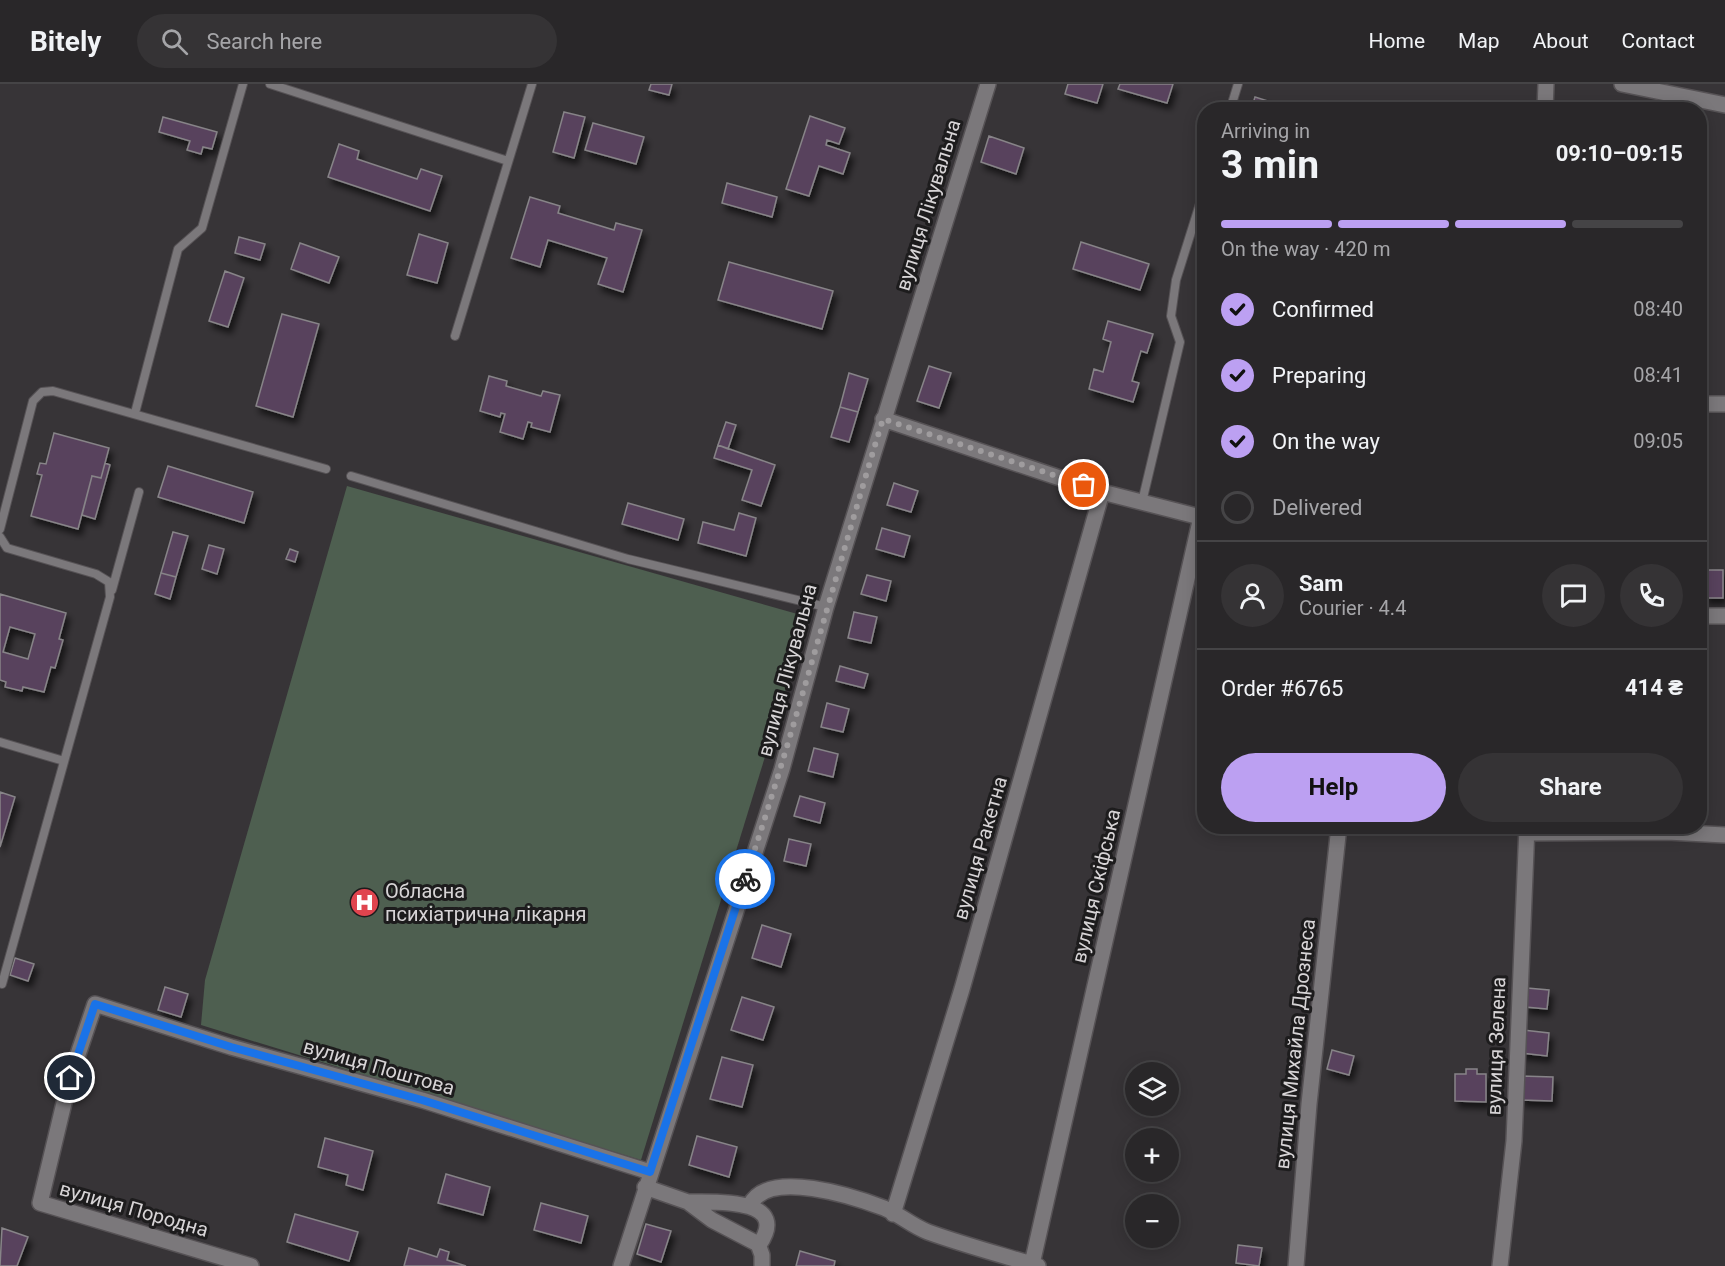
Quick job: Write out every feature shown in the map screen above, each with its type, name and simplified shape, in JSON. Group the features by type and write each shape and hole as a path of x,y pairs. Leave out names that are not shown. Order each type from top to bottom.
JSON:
{"street":[{"name":"вулиця Лікувальна","path":"621,1266 782,769 826,607 988,84"},
{"path":"1545,102 1546,84"},
{"path":"1622,84 1725,105"},
{"path":"1707,404 1725,404"},
{"path":"883,419 1102,492 1197,516"},
{"name":"вулиця Ракетна","path":"893,1214 962,989 1102,492"},
{"name":"вулиця Скіфська","path":"1035,1265 1197,544"},
{"path":"1707,616 1725,616"},
{"name":"вулиця Михайла Дрознеса","path":"1296,1266 1309,1104 1338,834"},
{"name":"вулиця Зелена","path":"1500,1266 1514,1141 1526,834"},
{"path":"1706,834 1725,835"},
{"name":"вулиця Поштова","path":"95,1004 231,1047 422,1100 650,1172"},
{"name":"вулиця Породна","path":"95,1004 70,1078 40,1203 247,1264"},
{"path":"750,1205 756,1197 767,1191 791,1186 815,1189 885,1209 928,1232 1035,1265"},
{"path":"645,1187 688,1202 750,1205 759,1211 765,1224 764,1238 759,1245"},
{"path":"688,1202 711,1220 759,1245 762,1266"}],"lane":[{"path":"135,413 178,249 202,228 243,84"},
{"path":"270,84 508,161"},
{"path":"455,336 532,84"},
{"path":"1232,102 1238,84"},
{"path":"1142,502 1180,342 1171,316 1176,280 1197,213"},
{"path":"0,529 3,505 33,401 42,392 53,391 135,413 326,469"},
{"path":"351,476 628,559 826,607"},
{"path":"2,984 139,492"},
{"path":"0,537 7,548 96,574 109,582 110,597"},
{"path":"0,742 64,761"}],"green space":[{"path":"347,486 808,617 641,1160 201,1025 205,980"}],"building":[{"path":"651,84 672,84 669,95 649,90"},
{"path":"1068,84 1103,84 1097,103 1065,94"},
{"path":"1120,84 1173,84 1167,103 1118,89"},
{"path":"1255,97 1271,102 1253,102"},
{"path":"564,112 585,117 574,158 553,152"},
{"path":"810,116 845,128 839,144 827,140 826,145 850,153 843,174 819,166 809,196 786,189"},
{"path":"163,117 217,132 212,149 203,147 201,154 187,150 190,141 159,132"},
{"path":"593,123 644,137 636,164 585,150"},
{"path":"989,136 1024,148 1016,174 981,162"},
{"path":"339,144 359,151 357,159 417,179 421,169 442,176 430,211 328,177"},
{"path":"727,183 777,197 772,217 722,203"},
{"path":"530,197 560,206 558,213 614,230 616,223 642,230 623,292 598,284 607,258 548,240 540,267 511,258"},
{"path":"419,234 448,243 437,283 407,275"},
{"path":"239,237 265,244 260,260 235,253"},
{"path":"1081,242 1149,264 1140,290 1073,269"},
{"path":"300,243 339,257 329,283 291,269"},
{"path":"729,262 833,291 822,329 718,300"},
{"path":"225,271 244,278 228,327 209,321"},
{"path":"282,314 319,324 293,417 256,406"},
{"path":"1108,321 1153,334 1147,353 1141,351 1132,381 1139,383 1133,402 1089,389 1094,369 1103,372 1111,342 1103,339"},
{"path":"929,366 951,373 939,408 917,401"},
{"path":"849,373 868,379 858,412 840,407"},
{"path":"489,376 507,381 506,386 541,396 543,391 560,395 550,432 531,427 532,423 528,422 523,439 500,432 505,414 501,413 500,417 480,411"},
{"path":"840,407 858,412 849,442 831,437"},
{"path":"726,422 736,425 728,449 718,445"},
{"path":"54,433 109,448 101,478 92,476 78,529 31,516 42,475 37,474 40,463 46,464"},
{"path":"718,445 775,465 761,506 742,500 752,470 714,458"},
{"path":"105,463 110,465 95,519 82,515 92,476 101,478"},
{"path":"168,466 253,492 244,523 158,497"},
{"path":"894,483 918,491 911,512 887,505"},
{"path":"628,503 684,519 678,540 622,524"},
{"path":"739,513 756,518 746,556 698,543 703,522 734,530"},
{"path":"882,528 910,536 904,557 876,549"},
{"path":"173,532 188,536 176,577 161,573"},
{"path":"209,545 224,549 217,574 202,569"},
{"path":"290,549 298,552 295,562 286,559"},
{"path":"1707,570 1723,570 1723,598 1707,598"},
{"path":"161,573 176,577 170,599 155,594"},
{"path":"867,575 891,581 886,601 861,594"},
{"path":"0,594 66,613 59,639 63,640 55,668 51,667 44,692 23,687 22,691 5,687 6,682 0,680","holes":["10,627 35,634 28,659 3,652"]},
{"path":"854,612 877,617 871,643 848,638"},
{"path":"840,666 868,674 864,688 836,681"},
{"path":"827,703 849,709 843,732 821,727"},
{"path":"814,748 838,754 833,777 808,771"},
{"path":"0,792 15,797 0,847"},
{"path":"800,796 825,803 820,823 794,816"},
{"path":"789,839 811,844 806,866 784,861"},
{"path":"762,925 791,934 781,967 752,958"},
{"path":"15,958 34,964 28,981 10,975"},
{"path":"165,987 188,994 181,1017 158,1010"},
{"path":"1527,988 1549,990 1547,1009 1525,1007"},
{"path":"742,997 774,1007 763,1040 731,1030"},
{"path":"1523,1030 1549,1033 1547,1056 1521,1053"},
{"path":"1332,1050 1354,1056 1349,1075 1327,1069"},
{"path":"722,1057 753,1065 742,1107 710,1099"},
{"path":"1466,1069 1477,1069 1477,1074 1486,1074 1486,1102 1455,1101 1455,1074 1466,1074"},
{"path":"1521,1076 1553,1077 1552,1101 1521,1100"},
{"path":"697,1136 737,1147 729,1177 689,1165"},
{"path":"325,1138 373,1151 363,1190 346,1185 348,1175 318,1167"},
{"path":"446,1174 490,1187 483,1215 438,1203"},
{"path":"541,1203 588,1216 581,1243 534,1230"},
{"path":"295,1214 358,1232 349,1261 287,1242"},
{"path":"646,1224 671,1231 661,1262 637,1254"},
{"path":"2,1228 28,1237 17,1266 0,1266"},
{"path":"1238,1245 1262,1248 1259,1266 1236,1263"},
{"path":"409,1248 437,1257 440,1249 449,1252 447,1260 466,1266 404,1266"},
{"path":"800,1251 835,1261 834,1266 796,1266"}],"way so far":[{"path":"745,879 782,769 826,607 883,419 933,438 1084,485"}],"place":[{"name":"Обласна психіатрична лікарня","path":"364,902"}],"route":[{"path":"70,1078 95,1004 231,1047 422,1100 650,1172 745,879"}]}
